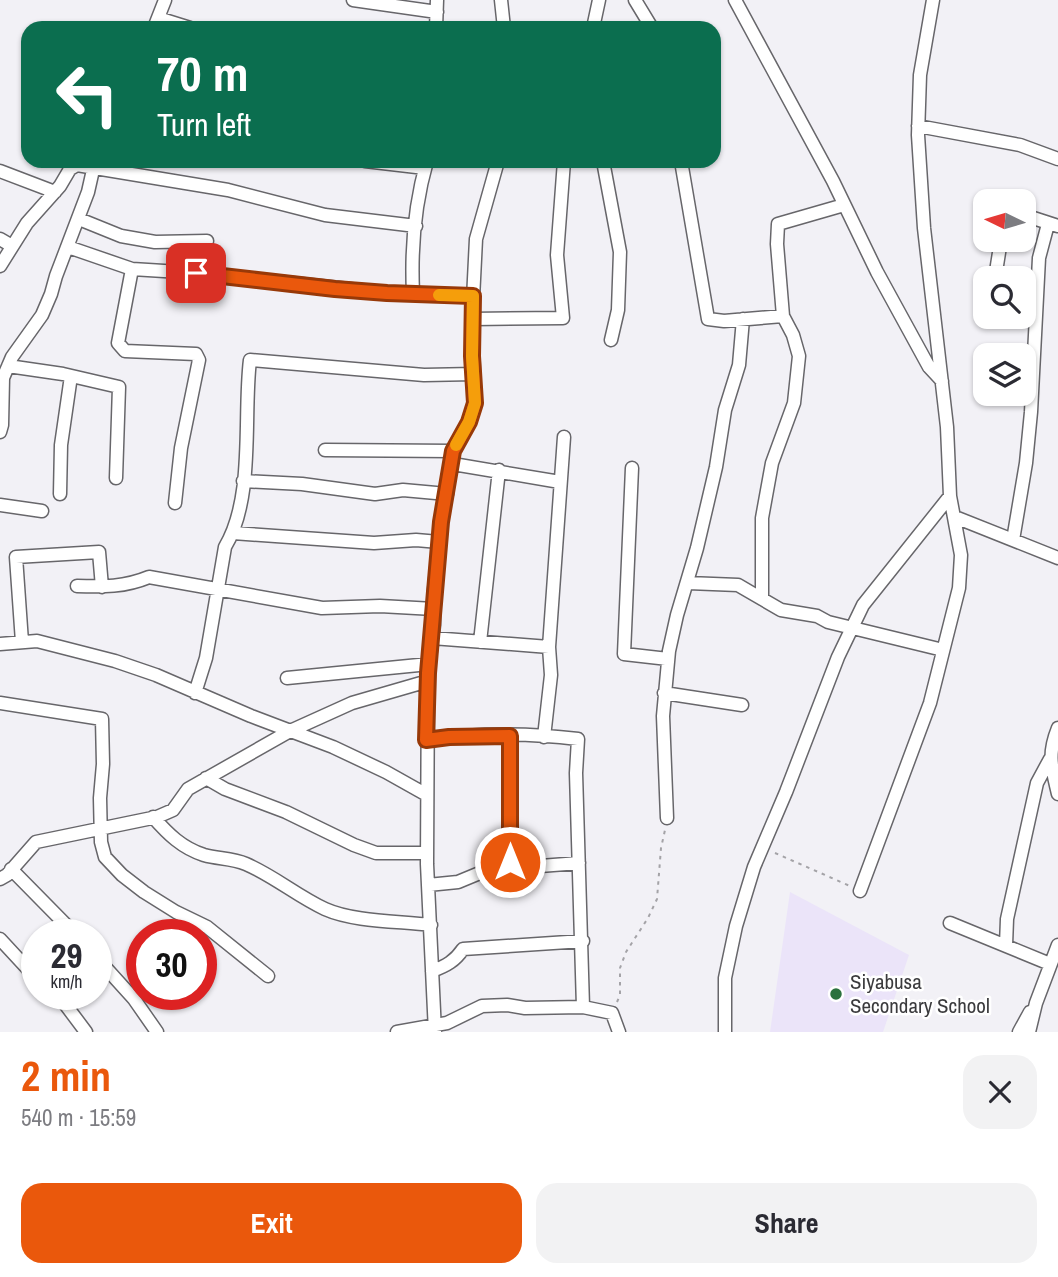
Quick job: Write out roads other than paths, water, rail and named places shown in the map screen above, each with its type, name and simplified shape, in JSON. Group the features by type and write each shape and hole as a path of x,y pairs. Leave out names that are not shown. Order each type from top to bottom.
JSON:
{"street":[{"path":"157,21 165,0"},
{"path":"353,0 437,6"},
{"path":"501,0 503,21"},
{"path":"594,21 599,0"},
{"path":"635,0 648,21"},
{"path":"735,0 877,272 929,367 942,382"},
{"path":"860,891 930,704 959,588 961,555 950,496 947,427 924,228 918,126 920,75 933,0"},
{"path":"918,126 1020,145 1058,159"},
{"path":"0,266 27,223 72,168"},
{"path":"0,432 3,378 12,357 42,315 79,219 93,168"},
{"path":"116,168 189,185 228,190 325,215 416,226"},
{"path":"413,293 412,263 425,168"},
{"path":"435,1029 427,853 426,740 429,664 439,542 453,458 475,403 472,319 476,239 496,168"},
{"path":"472,319 564,318 557,255 563,168"},
{"path":"604,168 620,252 618,310 611,340"},
{"path":"682,168 708,319 783,316"},
{"path":"0,171 55,192"},
{"path":"761,599 762,518 772,463 794,403 799,356 793,335 783,316 777,244 779,224 844,205"},
{"path":"79,219 121,236 155,242 207,241"},
{"path":"1013,540 1030,425 1039,258 1053,225 1036,219"},
{"path":"0,239 12,246"},
{"path":"68,247 132,269 196,273 335,289 473,296"},
{"path":"132,269 118,344 125,351 196,354 199,360 183,436 175,503"},
{"path":"667,818 664,788 664,693 668,659 716,467 725,410 739,365 743,319"},
{"path":"195,692 206,658 225,547 233,533 243,481 250,360 424,375 474,374"},
{"path":"8,366 119,387 116,478"},
{"path":"60,494 61,445 71,376"},
{"path":"544,737 551,676 549,647 564,437"},
{"path":"325,450 453,458 560,482"},
{"path":"632,468 626,550 624,654 668,659"},
{"path":"480,642 499,470"},
{"path":"243,481 302,484 376,494 403,490 447,494"},
{"path":"725,1032 725,978 736,926 763,848 825,690 863,606 950,496"},
{"path":"0,505 42,510"},
{"path":"955,517 1058,558"},
{"path":"233,533 374,542 439,542"},
{"path":"22,642 16,557 99,552 102,587"},
{"path":"77,586 102,587 133,583 149,577 322,608 380,606 434,609"},
{"path":"688,583 738,585 781,610 817,616 828,622 943,650"},
{"path":"432,638 549,647"},
{"path":"0,644 37,641 156,675 333,747 427,795"},
{"path":"287,678 429,664"},
{"path":"0,879 36,842 153,817 173,810 188,789 290,731 352,703 428,681"},
{"path":"664,693 742,705"},
{"path":"0,704 102,719 101,842 105,857 122,875 176,912 207,927 268,976"},
{"path":"1058,729 1051,745 1050,759 1058,794"},
{"path":"510,736 511,869"},
{"path":"426,740 510,736 578,739 576,773 583,1007"},
{"path":"1006,945 1007,919 1037,783 1050,759"},
{"path":"206,778 225,789 376,853 427,853"},
{"path":"153,817 168,835 186,848 206,856 229,858 248,865 327,910 431,925"},
{"path":"428,885 458,881 487,870 579,863"},
{"path":"11,869 60,919"},
{"path":"950,923 1050,964"},
{"path":"0,939 21,962"},
{"path":"432,971 445,967 456,959 463,949 583,941"},
{"path":"1030,1032 1036,1003 1058,945"},
{"path":"112,975 134,999 157,1032"},
{"path":"1019,1032 1036,1003"},
{"path":"397,1032 435,1029 482,1006 507,1005 524,1008 583,1007 612,1013 619,1032"},
{"path":"70,1010 86,1032"}],"place":[{"name":"Siyabusa Secondary School","path":"836,994"}]}
